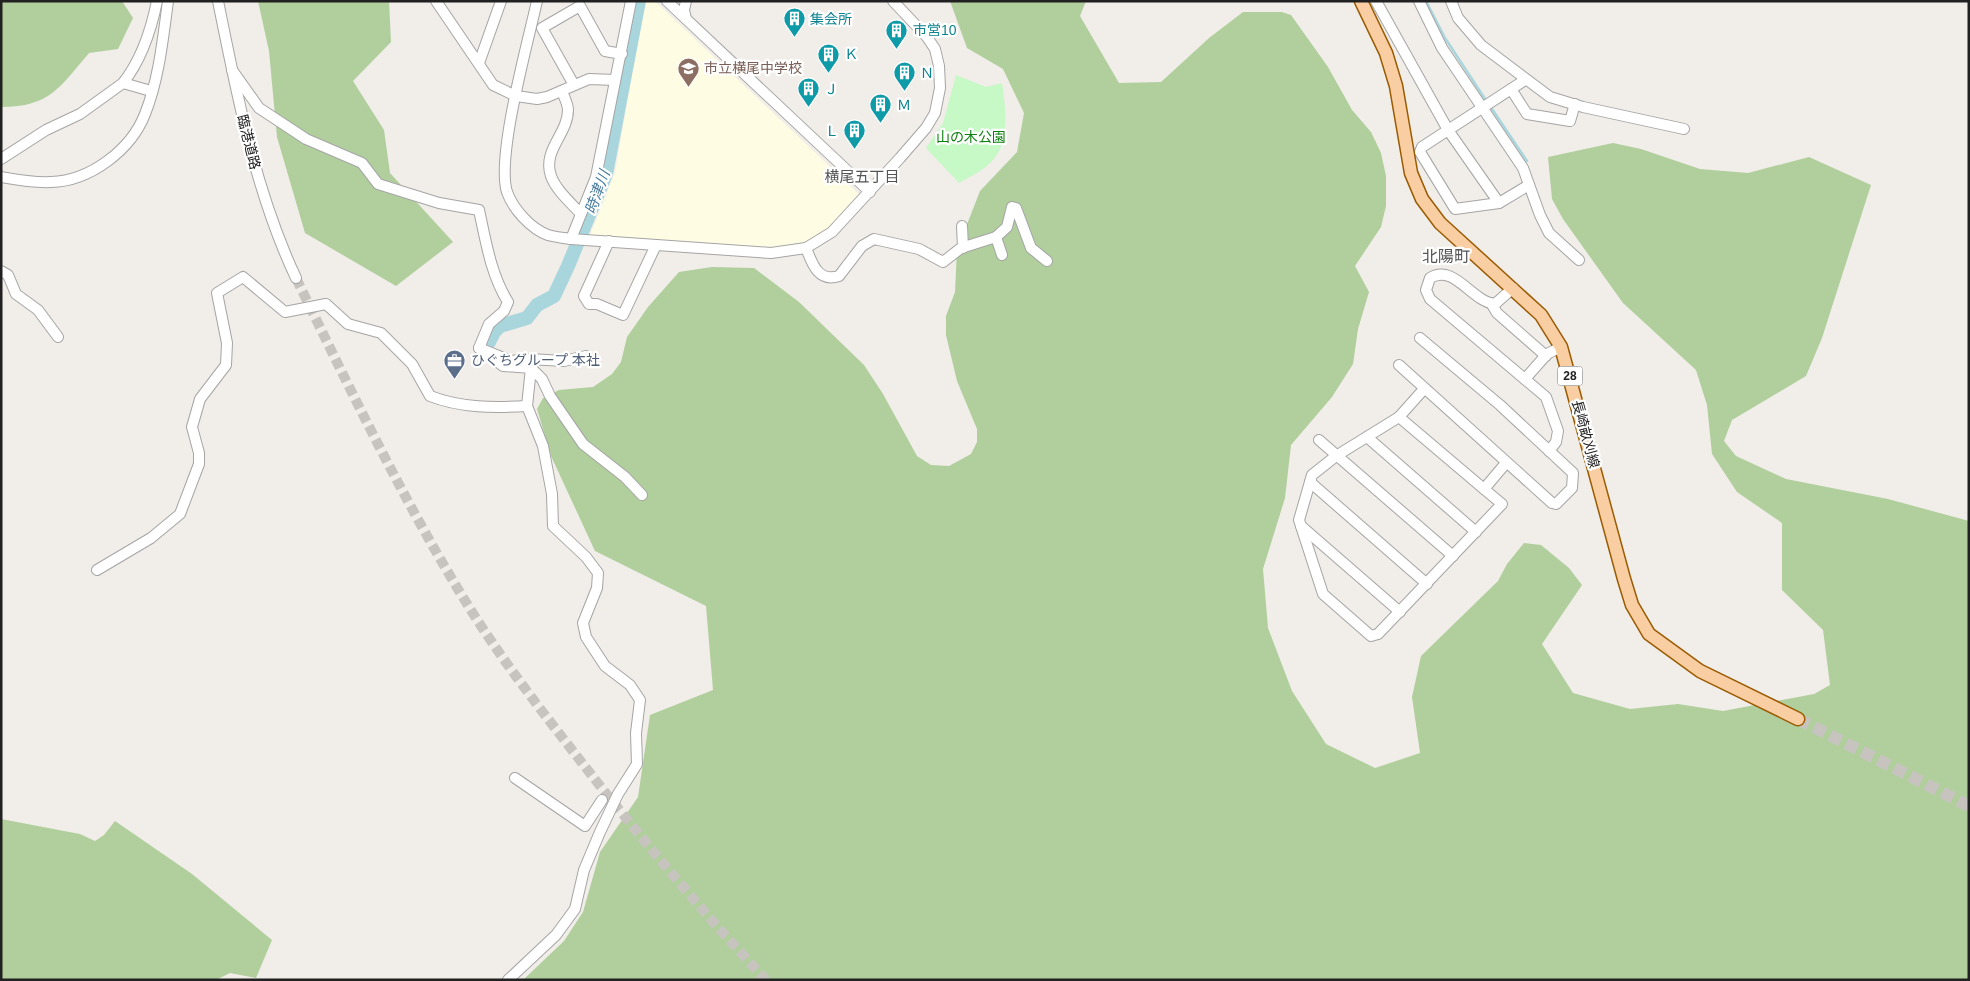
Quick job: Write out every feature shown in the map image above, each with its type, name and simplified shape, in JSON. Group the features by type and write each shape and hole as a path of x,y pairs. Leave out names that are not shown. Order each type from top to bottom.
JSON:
{"main road":[{"name":"長崎畝刈線","path":"1361,1 1383,46 1396,86 1411,173 1422,199 1440,224 1541,315 1561,347 1624,579 1632,605 1649,634 1700,671 1798,719"}],"street":[{"path":"1,159 46,130 80,114 124,83 135,67 152,28 157,1"},
{"path":"1,176 28,182 52,182 86,174 114,156 125,145 145,114 162,45 168,1"},
{"name":"臨港道路","path":"218,1 254,164 270,216 296,278"},
{"path":"436,1 493,85 516,96 537,99 562,91 589,79 615,80"},
{"path":"537,1 516,96 505,162 507,192 512,203 526,220 547,234 571,239 772,253 806,248 832,232 926,128 935,113 940,88 940,66 934,49 927,37 893,1"},
{"path":"571,239 596,177 622,54 631,1"},
{"path":"667,1 870,192"},
{"path":"686,1 684,10 686,19"},
{"path":"1376,1 1448,130 1499,203"},
{"path":"1419,1 1442,48 1487,105 1518,159 1549,233 1579,260"},
{"path":"1451,1 1458,18 1481,45 1550,97 1684,129"},
{"path":"479,63 498,3"},
{"path":"574,85 542,28 580,6 604,51 622,54"},
{"path":"232,70 259,108 306,139 362,163 378,184 439,204 479,210 489,258 502,292 508,302 504,311 489,324 479,348"},
{"path":"1525,80 1422,147 1420,152 1455,209 1499,203 1529,184"},
{"path":"124,83 151,91"},
{"path":"1511,89 1527,114 1570,121 1574,104"},
{"path":"562,91 568,109 567,121 552,148 549,164 552,176 558,187 580,213"},
{"path":"806,248 816,270 824,277 838,276 862,246 874,239 920,249 940,262 963,248 996,237 1007,227 1012,207 1016,208 1030,248 1047,261"},
{"path":"962,226 963,248"},
{"path":"996,237 1002,255"},
{"path":"609,241 584,296 589,304 597,304 623,316 656,245"},
{"path":"1,271 8,275 16,294 38,310 58,337"},
{"path":"1546,356 1497,313 1491,303 1450,276 1435,275 1428,284 1426,290 1430,299 1546,397 1558,430 1556,442 1549,451"},
{"path":"97,570 151,538 180,514 199,464 199,453 192,427 200,399 226,365 226,343 217,293 243,277 285,312 326,304 348,324 381,333 412,364 430,396 447,402 495,408 527,406"},
{"path":"1491,303 1498,302 1513,288"},
{"path":"1399,365 1506,463 1556,504 1572,488 1573,473 1500,405 1420,338"},
{"path":"1525,379 1546,356 1561,347"},
{"path":"479,348 511,361 529,358 564,361 586,356"},
{"path":"479,348 503,366 531,368 542,379 550,396 583,444 625,477 642,495"},
{"path":"508,980 556,935 575,909 584,870 600,832 618,794 637,764 636,733 640,700 630,685 605,666 586,637 583,623 597,588 598,573 586,557 552,526 552,494 543,446 527,406 531,368"},
{"path":"1399,417 1502,504 1400,612 1378,634 1371,636 1323,594 1299,520 1312,475 1336,456 1399,417 1424,389"},
{"path":"1367,437 1476,532"},
{"path":"1319,440 1453,556"},
{"path":"1484,489 1506,463"},
{"path":"1310,482 1427,584"},
{"path":"1301,525 1400,612"},
{"path":"515,778 585,826 602,800"}],"shaded area":[{"name":"市立横尾中学校","path":"645,1 656,2 860,195 828,228 801,245 769,250 590,235 615,172"}],"green space":[{"path":"1,1 122,1 133,18 118,49 89,53 61,85 43,99 18,106 1,107"},
{"path":"258,1 389,1 391,42 353,81 384,130 390,173 453,242 396,286 305,233 277,137 269,51"},
{"path":"950,1 1086,1 1080,16 1119,83 1161,82 1209,38 1243,12 1282,12 1291,15 1328,67 1352,110 1371,132 1381,153 1386,176 1386,206 1381,227 1355,266 1369,292 1358,329 1353,364 1332,397 1291,445 1285,498 1263,569 1268,628 1292,691 1326,744 1375,768 1420,753 1412,697 1421,656 1498,581 1507,564 1524,543 1541,545 1569,568 1582,585 1542,644 1573,693 1630,709 1678,704 1723,711 1814,694 1830,685 1823,630 1782,590 1782,523 1737,492 1712,454 1707,405 1696,370 1623,303 1563,219 1552,199 1548,157 1613,143 1641,149 1700,169 1748,173 1809,157 1871,185 1822,338 1806,376 1732,420 1724,441 1736,456 1786,479 1888,499 1969,521 1969,980 523,980 564,941 583,912 600,852 638,797 650,715 713,690 706,606 595,551 551,456 537,409 543,398 559,390 593,387 612,374 621,362 627,337 648,307 679,272 712,267 754,268 799,302 864,365 883,394 917,456 931,465 949,466 971,454 977,442 977,429 957,381 946,335 946,316 955,292 957,250 980,191 1017,152 1024,113 1003,69 967,48"},
{"name":"山の木公園","path":"956,75 986,87 1002,83 1005,110 1005,130 996,156 984,168 959,183 926,148 943,123"},
{"path":"1,819 80,834 95,841 104,835 115,821 192,874 272,940 256,978 230,973 216,980 1,980"}],"waterway":[{"name":"時津川","path":"489,342 494,332 500,326 527,318 537,305 554,296 568,266 606,174 639,1"},
{"path":"1426,1 1445,38 1487,102"},
{"path":"1490,106 1527,161"}],"tunnel":[{"path":"296,278 397,481 479,623 562,738 617,807 701,908 766,980"},
{"path":"1798,719 1969,806"}],"place":[{"name":"集会所","path":"794,38"},
{"name":"市営10","path":"897,49"},
{"name":"Ｋ","path":"828,73"},
{"name":"市立横尾中学校","path":"688,87"},
{"name":"Ｎ","path":"904,92"},
{"name":"Ｊ","path":"808,108"},
{"name":"Ｍ","path":"881,124"},
{"name":"Ｌ","path":"855,150"},
{"name":"ひぐちグループ 本社","path":"455,379"}],"district":[{"name":"横尾五丁目","path":"862,176"},
{"name":"北陽町","path":"1446,256"}]}
